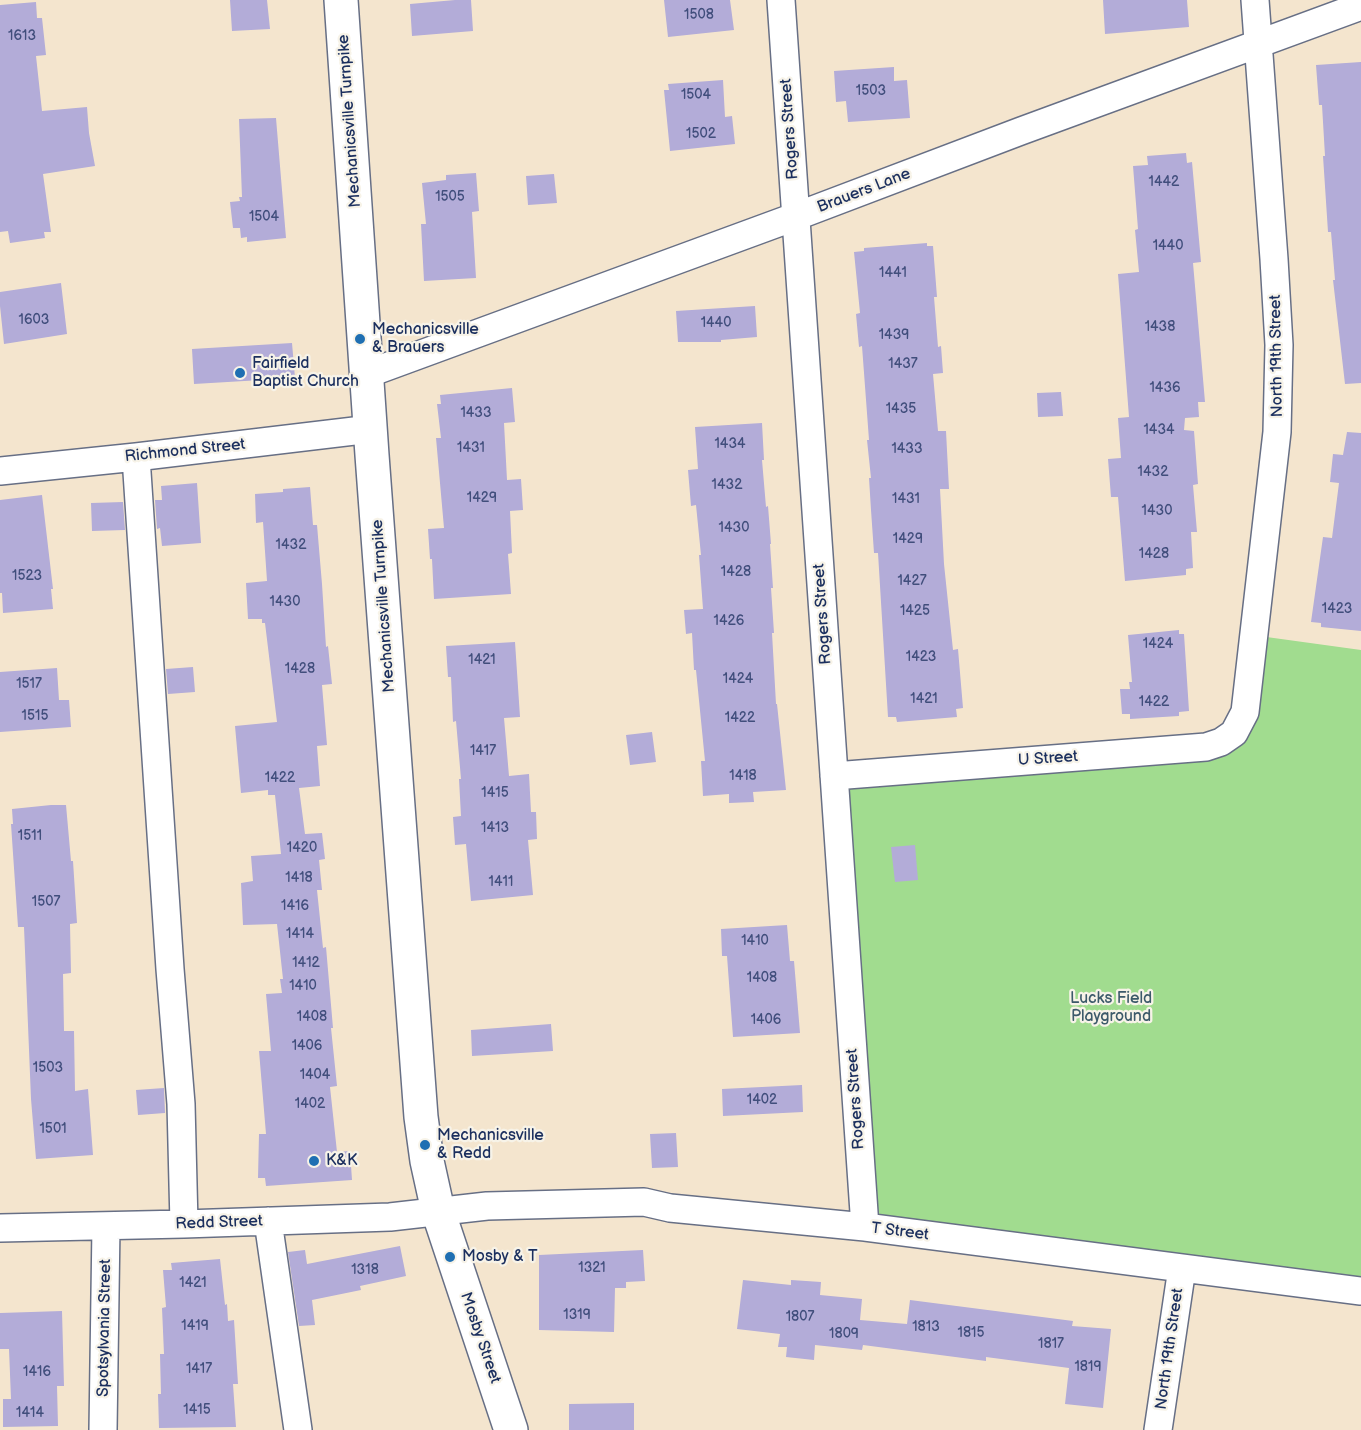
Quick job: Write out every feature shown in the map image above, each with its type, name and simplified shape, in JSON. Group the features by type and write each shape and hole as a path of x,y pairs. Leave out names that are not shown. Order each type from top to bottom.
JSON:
{"main road":[{"name":"Mechanicsville Turnpike","path":"341,0 422,1117 427,1161 438,1211"},
{"name":"Mosby Street","path":"438,1211 511,1430"}],"street":[{"name":"Rogers Street","path":"781,0 865,1227"},
{"name":"North 19th Street","path":"1245,712 1278,432 1278,324 1255,0"},
{"name":"Brauers Lane","path":"367,374 1361,6"},
{"name":"Richmond Street","path":"0,471 371,429"},
{"path":"136,457 181,1104 184,1224"},
{"name":"U Street","path":"834,776 1206,747 1221,742 1234,733 1245,712"},
{"name":"T Street","path":"438,1211 487,1206 644,1202 670,1208 865,1227 1361,1291"},
{"name":"Redd Street","path":"0,1228 390,1217 438,1211"},
{"path":"268,1221 298,1430"},
{"name":"Spotsylvania Street","path":"103,1430 106,1226"},
{"name":"North 19th Street","path":"1158,1430 1182,1268"}],"green space":[{"name":"Lucks Field Playground","path":"1252,635 1361,650 1361,1293 864,1229 834,778 1229,744"}],"building":[{"path":"230,0 267,0 270,29 232,31"},
{"path":"471,0 473,31 412,36 410,4"},
{"path":"664,0 730,0 734,30 668,37"},
{"path":"1103,0 1187,0 1189,27 1105,34"},
{"path":"36,2 37,18 42,18 46,55 36,56 42,111 87,107 95,166 43,174 51,232 44,232 45,238 10,243 8,231 0,232 0,5"},
{"path":"1361,62 1361,383 1345,384 1333,280 1335,280 1331,232 1328,232 1322,105 1319,105 1316,65"},
{"path":"894,67 894,81 907,80 910,118 848,122 846,101 836,102 834,71"},
{"path":"723,80 725,117 732,116 735,144 670,151 664,90 669,90 668,84"},
{"path":"276,118 286,238 247,242 247,237 241,238 240,228 233,228 230,202 240,201 239,197 242,197 239,119"},
{"path":"1186,153 1187,163 1192,162 1201,262 1193,263 1205,402 1198,402 1199,417 1185,418 1184,430 1194,431 1198,484 1193,485 1197,532 1191,532 1193,568 1186,569 1186,575 1125,581 1118,497 1111,497 1108,459 1121,458 1118,418 1129,417 1118,274 1139,272 1133,166 1148,165 1147,156"},
{"path":"476,173 479,211 472,212 476,278 424,281 421,224 426,224 422,183 446,180 446,175"},
{"path":"554,174 557,203 528,205 526,176"},
{"path":"927,243 927,246 933,246 937,297 934,297 938,347 941,346 943,373 933,374 938,431 946,431 949,489 940,489 944,564 953,650 958,649 963,708 956,709 957,717 897,722 896,717 888,717 878,553 874,553 862,346 859,347 856,314 860,313 854,252 864,251 864,248"},
{"path":"61,283 67,334 4,344 0,292"},
{"path":"755,306 757,337 721,340 721,342 678,342 676,311"},
{"name":"Fairfield Baptist Church","path":"292,343 295,378 194,384 192,349"},
{"path":"512,388 515,422 504,423 507,480 521,479 523,510 510,511 512,553 508,554 511,594 434,599 428,529 444,528 436,438 441,438 437,404 441,404 440,395"},
{"path":"1061,392 1063,416 1038,417 1037,393"},
{"path":"762,423 764,460 762,460 771,544 776,704 786,790 753,792 754,802 729,803 729,794 703,796 701,761 705,761 696,670 694,670 692,633 686,634 684,610 703,609 696,505 691,506 688,470 698,469 695,427"},
{"path":"1347,432 1361,433 1361,631 1321,627 1321,623 1311,622 1323,537 1332,538 1339,483 1330,482 1333,454 1343,455"},
{"path":"197,483 201,543 162,546 160,528 157,529 155,500 162,500 161,486"},
{"path":"310,487 313,525 317,525 326,647 328,646 332,684 322,685 327,745 317,746 320,786 299,788 305,834 322,833 325,859 319,860 322,890 317,890 323,948 326,947 337,1086 330,1087 337,1152 350,1151 352,1180 266,1186 265,1178 258,1178 259,1134 266,1134 259,1051 271,1051 266,994 282,993 280,979 283,979 277,924 243,925 241,883 253,881 251,856 281,854 275,795 268,795 268,790 241,793 235,726 277,722 265,623 262,623 262,619 248,619 246,583 267,581 263,522 256,523 255,494"},
{"path":"42,495 53,589 51,589 53,609 3,613 2,593 0,593 0,500"},
{"path":"123,502 125,530 92,531 91,503"},
{"path":"1179,630 1179,634 1184,634 1189,711 1179,712 1179,716 1130,719 1130,714 1122,714 1120,689 1130,689 1129,682 1132,682 1128,635"},
{"path":"515,642 520,717 504,718 509,776 529,774 531,812 536,812 537,839 528,840 533,895 471,901 466,844 455,845 453,817 461,816 459,779 461,779 446,646"},
{"path":"193,667 195,692 168,694 166,669"},
{"path":"57,668 59,700 69,700 71,727 0,732 0,672"},
{"path":"652,732 656,762 630,765 626,735"},
{"path":"66,805 71,861 73,861 77,923 70,924 71,973 63,974 64,1031 74,1031 75,1091 88,1089 93,1155 36,1159 31,1099 24,927 18,927 11,824 13,824 12,809"},
{"path":"915,845 918,880 895,882 891,847"},
{"path":"787,925 790,961 794,961 800,1033 733,1037 727,956 722,956 721,929"},
{"path":"551,1024 553,1051 472,1056 471,1030"},
{"path":"802,1085 803,1112 723,1116 722,1089"},
{"path":"164,1088 165,1113 138,1115 136,1090"},
{"path":"676,1133 678,1167 652,1168 650,1134"},
{"path":"400,1246 406,1276 360,1286 361,1290 312,1300 315,1325 299,1326 288,1252 305,1250 307,1264"},
{"path":"643,1250 645,1281 626,1282 626,1288 615,1288 614,1332 539,1330 539,1255"},
{"path":"220,1259 228,1321 234,1320 238,1384 233,1384 236,1427 159,1428 160,1354 164,1354 162,1308 166,1307 163,1270 172,1270 171,1263"},
{"path":"743,1280 791,1285 791,1280 821,1282 820,1295 862,1299 860,1320 907,1324 910,1300 1073,1321 1072,1326 1111,1329 1103,1408 1065,1404 1069,1368 986,1357 986,1361 863,1345 862,1350 815,1345 814,1360 786,1357 787,1347 778,1347 780,1334 737,1329"},
{"path":"62,1311 64,1386 57,1386 58,1426 3,1427 3,1399 11,1399 9,1349 0,1349 0,1313"},
{"path":"634,1403 634,1430 569,1430 569,1404"}],"place":[{"name":"Mechanicsville & Brauers","path":"360,339"},
{"name":"Fairfield Baptist Church","path":"240,373"},
{"name":"Mechanicsville & Redd","path":"425,1145"},
{"name":"K&K","path":"314,1161"},
{"name":"Mosby & T","path":"450,1257"}]}
